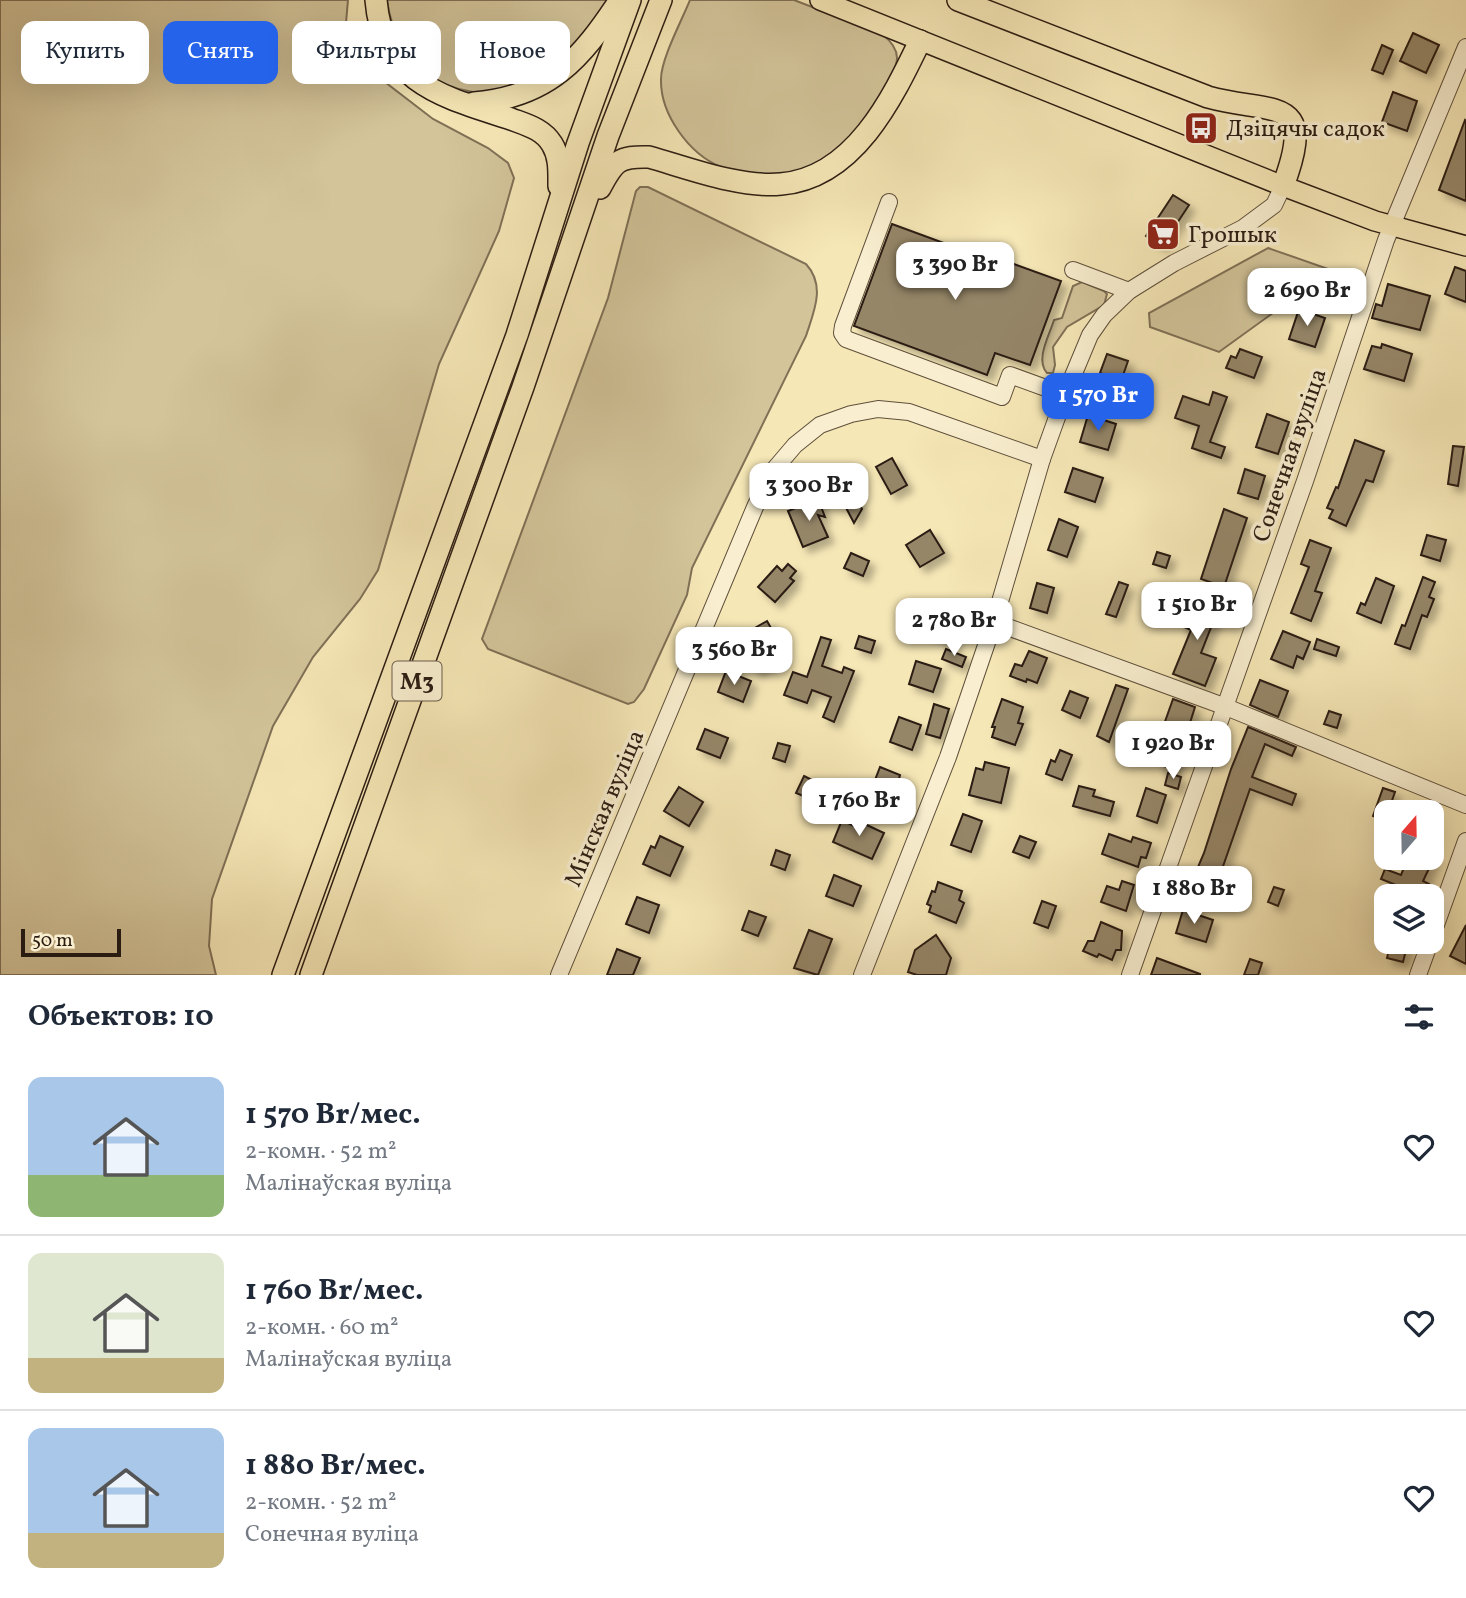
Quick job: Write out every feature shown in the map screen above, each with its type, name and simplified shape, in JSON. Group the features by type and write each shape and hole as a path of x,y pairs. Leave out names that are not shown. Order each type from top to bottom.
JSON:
{"highway":[{"path":"376,0 382,32 401,65 430,90 530,125 546,136 556,153 559,203"},
{"path":"465,104 501,100 548,81 587,47 620,0"},
{"name":"М3","path":"283,975 517,335 582,131 630,0"},
{"name":"М3","path":"311,975 523,387 608,136 662,0"},
{"path":"958,0 1208,97 1227,103 1258,105 1278,110 1287,116 1295,133 1293,156 1283,186"},
{"path":"576,233 607,174 615,163 624,158 649,157 760,184 781,184 820,173 846,156 875,121 898,85 920,41"}],"main road":[{"path":"820,0 1283,186 1392,226 1466,246"}],"street":[{"name":"Сонечная вуліца","path":"1130,975 1226,707 1392,226 1466,47"},
{"path":"862,975 948,757 994,622 1042,459 1090,335 1104,315 1129,290 1174,263 1243,228 1274,205 1283,186"},
{"path":"889,202 843,326 842,333 846,339 1002,397 1010,374 1065,395"},
{"path":"1073,270 1129,290"},
{"name":"Мінская вуліца","path":"559,975 755,507 772,472 795,445 820,425 851,414 878,409 909,412 1042,459"},
{"path":"994,622 1226,707 1466,805"},
{"path":"1444,902 1466,841"},
{"path":"1418,975 1426,954"}],"shaded area":[{"path":"0,0 348,0 346,21 292,21 292,84 388,84 433,119 488,148 508,163 514,178 499,231 439,364 378,570 360,599 313,657 273,726 212,899 209,946 216,975 0,975"},
{"path":"387,0 614,0 594,26 570,49 570,21 455,21 455,84 520,84 491,92 474,92 441,82 441,21 391,21"},
{"path":"690,0 794,0 882,34 890,41 897,54 893,73 860,127 845,145 828,158 799,171 776,177 763,177 724,168 709,161 688,143 671,119 662,92 664,61"},
{"path":"640,187 648,187 806,264 816,281 817,290 815,308 806,336 692,568 687,595 644,689 634,702 628,704 488,649 482,639 608,298 636,191"},
{"path":"1268,248 1357,279 1348,304 1306,289 1219,352 1150,327 1149,313"},
{"path":"1082,282 1107,294 1104,305 1067,327 1053,347 1053,373 1047,373 1042,361 1046,340 1054,320 1062,318 1073,286"}],"building":[{"path":"1413,33 1439,45 1426,73 1400,61"},
{"path":"1382,45 1393,50 1383,74 1372,70"},
{"path":"1393,92 1417,101 1407,131 1382,122"},
{"path":"1466,121 1466,201 1439,190"},
{"path":"1173,195 1189,205 1162,246 1146,236"},
{"path":"892,224 1009,267 1011,263 1061,281 1030,365 995,353 987,375 854,326"},
{"path":"1455,267 1466,271 1466,302 1445,294"},
{"path":"1388,284 1430,296 1420,330 1372,318 1376,304 1382,306"},
{"path":"1299,309 1325,318 1315,347 1289,339"},
{"path":"1382,344 1412,354 1404,381 1364,369 1372,346 1381,348"},
{"path":"1240,349 1262,357 1254,378 1226,368 1231,356 1236,358"},
{"path":"1107,354 1128,361 1121,381 1100,373"},
{"path":"1213,392 1227,397 1210,442 1225,447 1221,458 1192,448 1199,426 1175,418 1183,396 1209,405"},
{"path":"1267,414 1289,422 1278,454 1256,447"},
{"path":"1088,415 1116,424 1108,450 1080,442"},
{"path":"1355,440 1384,451 1373,482 1366,480 1346,526 1329,518 1333,510 1327,508 1336,487 1338,488"},
{"path":"1453,446 1464,447 1458,486 1448,484"},
{"path":"892,458 907,485 891,494 876,467"},
{"path":"1073,468 1103,478 1095,502 1065,492"},
{"path":"1245,469 1265,476 1258,499 1238,493"},
{"path":"856,498 862,509 854,523 844,504"},
{"path":"818,499 825,517 818,515 828,537 803,547 788,511"},
{"path":"1224,509 1247,518 1224,587 1201,579"},
{"path":"1059,519 1078,527 1067,557 1048,550"},
{"path":"930,530 944,553 920,567 906,545"},
{"path":"1427,535 1446,540 1440,561 1421,555"},
{"path":"1310,540 1331,548 1315,591 1322,593 1311,621 1291,613 1309,567 1301,564"},
{"path":"1157,552 1170,556 1166,568 1153,564"},
{"path":"851,553 869,561 863,576 844,568"},
{"path":"788,564 796,571 790,578 794,581 775,602 758,587 777,566 782,571"},
{"path":"1423,577 1435,582 1429,597 1434,599 1427,617 1422,615 1410,649 1395,644 1402,625 1405,626"},
{"path":"1376,578 1394,586 1381,623 1357,613 1361,603 1365,605"},
{"path":"1119,582 1128,585 1116,617 1106,614"},
{"path":"1037,583 1054,588 1047,613 1030,608"},
{"path":"1191,595 1219,607 1201,653 1216,658 1205,686 1173,674 1191,630 1180,625"},
{"path":"932,604 959,612 950,640 924,632"},
{"path":"767,621 779,642 762,651 769,663 756,671 737,638"},
{"path":"1283,631 1310,642 1303,659 1297,656 1293,668 1271,659"},
{"path":"859,636 875,641 871,653 855,648"},
{"path":"821,637 831,640 822,666 842,673 844,667 854,671 834,722 823,717 831,697 812,690 807,703 784,695 793,672 807,677"},
{"path":"1317,639 1339,647 1336,656 1314,649"},
{"path":"946,649 966,657 962,667 942,659"},
{"path":"1029,651 1047,658 1037,683 1010,676 1015,664 1022,666"},
{"path":"916,661 941,669 933,692 909,684"},
{"path":"726,671 751,681 743,702 718,692"},
{"path":"1260,680 1288,691 1278,717 1250,705"},
{"path":"1116,685 1128,689 1109,742 1097,736"},
{"path":"1070,691 1088,698 1080,718 1062,710"},
{"path":"1002,699 1023,707 1018,723 1023,724 1015,745 992,737 995,727 992,727"},
{"path":"1173,699 1195,707 1175,770 1158,764 1169,732 1162,730"},
{"path":"934,704 949,709 940,738 926,734"},
{"path":"1329,711 1341,715 1337,728 1324,724"},
{"path":"899,717 921,725 912,750 890,742"},
{"path":"1248,727 1296,747 1292,756 1265,744 1252,777 1296,794 1292,805 1250,789 1213,895 1190,886"},
{"path":"705,729 728,738 720,758 697,749"},
{"path":"778,743 790,746 785,762 773,758"},
{"path":"1060,750 1072,755 1062,780 1046,774 1051,760 1055,762"},
{"path":"985,762 1009,768 1001,803 969,795 976,768 983,770"},
{"path":"880,767 900,775 896,790 903,792 898,804 870,793"},
{"path":"1168,773 1181,777 1178,789 1165,785"},
{"path":"804,776 816,782 808,798 796,793"},
{"path":"1079,786 1095,790 1093,796 1114,802 1110,816 1073,806"},
{"path":"679,787 703,802 689,826 664,811"},
{"path":"1146,788 1166,795 1157,823 1137,816"},
{"path":"1383,788 1395,792 1392,800 1379,800"},
{"path":"963,814 982,821 971,852 951,845"},
{"path":"842,820 854,826 856,820 884,833 872,859 833,842"},
{"path":"1109,834 1131,842 1133,837 1151,843 1146,858 1141,857 1138,867 1102,854"},
{"path":"660,836 683,847 670,876 643,864 651,846 655,848"},
{"path":"1020,836 1036,842 1029,858 1013,852"},
{"path":"776,850 790,855 785,870 771,865"},
{"path":"1385,870 1401,875 1403,870 1428,870 1423,881 1429,884 1394,884 1381,879"},
{"path":"834,875 861,886 853,906 826,896"},
{"path":"1122,881 1134,885 1126,911 1101,902 1107,886 1119,890"},
{"path":"938,882 962,891 959,900 964,903 956,923 929,912 931,906 927,904"},
{"path":"1274,887 1284,890 1278,906 1268,902"},
{"path":"637,897 659,905 649,933 626,924"},
{"path":"1042,901 1056,906 1048,928 1034,923"},
{"path":"1183,910 1213,920 1206,942 1176,933"},
{"path":"749,911 766,917 758,936 742,930"},
{"path":"1101,922 1122,931 1121,950 1116,950 1112,960 1083,951 1088,941 1094,941"},
{"path":"1466,925 1466,964 1450,956"},
{"path":"809,930 832,939 818,975 794,968"},
{"path":"936,935 951,958 946,975 917,975 908,972 915,950"},
{"path":"617,949 640,958 633,975 607,975"},
{"path":"1388,954 1405,954 1403,962 1387,958"},
{"path":"1157,958 1200,974 1200,975 1151,975"},
{"path":"1250,959 1262,963 1258,975 1244,975"}],"place":[{"name":"Дзіцячы садок","path":"1201,128"},
{"name":"Грошык","path":"1163,234"}]}
